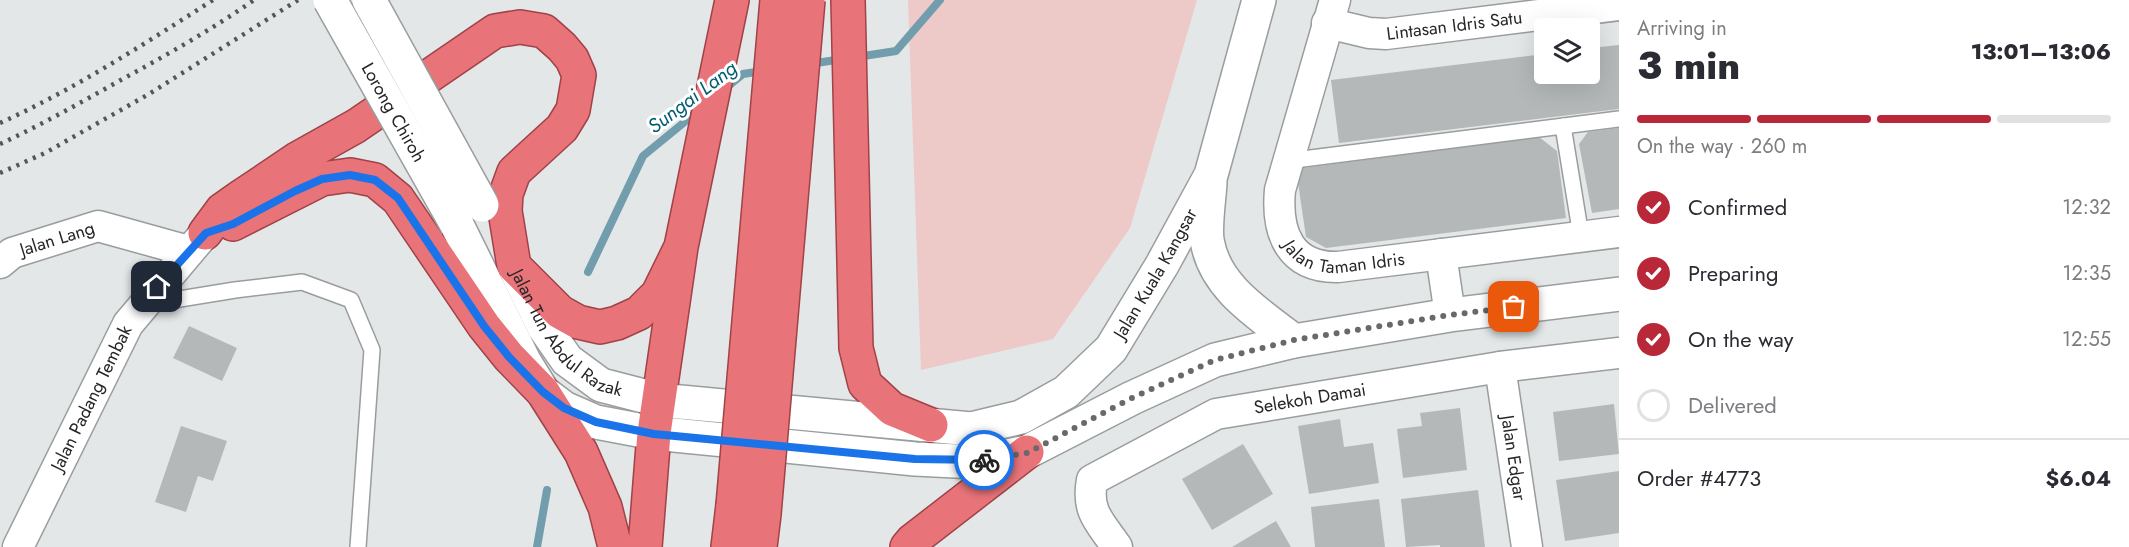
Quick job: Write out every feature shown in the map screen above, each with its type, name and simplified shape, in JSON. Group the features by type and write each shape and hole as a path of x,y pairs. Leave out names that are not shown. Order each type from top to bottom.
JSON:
{"highway":[{"path":"645,547 654,434 681,247 732,0"},
{"path":"728,547 777,0"},
{"path":"759,547 808,0"},
{"path":"848,0 856,348 865,384 892,409 932,425"},
{"path":"197,242 222,210 297,159 356,126 495,31 520,27 544,31 572,59 579,75 573,110 562,128 514,172 506,194 505,211 514,266 560,312 578,322 600,327 639,313 658,294 681,247"},
{"path":"197,242 322,179 350,175 375,180 398,198 484,326 509,357 543,392 581,453 604,507 615,547"},
{"path":"907,547 1027,453"}],"main road":[{"name":"Lorong Chiroh","path":"330,0 457,225"},
{"name":"Lorong Chiroh","path":"369,0 482,205"},
{"name":"Jalan Kuala Kangsar","path":"659,400 971,429 1021,417 1066,392 1111,349 1162,265 1211,175 1259,0"},
{"path":"1211,175 1207,239 1224,282 1247,305 1294,340"},
{"name":"Jalan Tun Abdul Razak","path":"482,205 544,327 567,360 601,385 659,400"},
{"name":"Jalan Tun Abdul Razak","path":"457,225 524,361 543,392 564,408 596,422 654,434 915,459 976,462 1027,453 1132,398 1215,360 1294,340 1450,315 1619,294"}],"street":[{"name":"Lintasan Idris Satu","path":"1331,11 1370,33 1386,34 1619,5"},
{"name":"Jalan Taman Idris","path":"1331,11 1280,190 1279,215 1287,242 1292,250 1303,259 1315,265 1338,267 1619,232"},
{"name":"Jalan Lang","path":"0,263 12,253 98,226 197,242"},
{"name":"Jalan Padang Tembak","path":"18,547 128,324 197,242"},
{"path":"1441,254 1450,315"},
{"name":"Selekoh Damai","path":"1117,547 1092,511 1089,495 1092,480 1216,414 1500,367 1619,353"},
{"name":"Jalan Edgar","path":"1500,367 1527,547"}],"lane":[{"path":"1287,161 1619,119"},
{"path":"1563,126 1581,237"},
{"path":"142,305 302,282 351,300 372,350 358,547"}],"shaded area":[{"path":"908,0 1197,0 1130,228 1053,339 921,370"}],"building":[{"path":"1619,45 1619,109 1339,143 1331,80 1534,55 1534,84 1600,84 1600,47"},
{"path":"1619,128 1619,209 1592,213 1579,144 1588,132"},
{"path":"1539,137 1557,151 1566,218 1326,248 1306,237 1296,169"},
{"path":"189,326 237,348 222,381 173,358"},
{"path":"1614,404 1619,454 1559,461 1553,412"},
{"path":"1460,408 1467,470 1403,478 1397,429 1422,426 1420,413"},
{"path":"1340,419 1344,447 1373,443 1379,483 1309,494 1298,426"},
{"path":"181,426 227,441 213,481 198,476 186,512 155,502"},
{"path":"1243,444 1273,494 1212,530 1182,479"},
{"path":"1619,471 1619,533 1565,541 1556,480"},
{"path":"1478,490 1485,547 1440,547 1440,545 1406,547 1401,499"},
{"path":"1379,499 1385,547 1315,547 1311,507"},
{"path":"1276,521 1291,547 1232,547"}],"waterway":[{"name":"Sungai Lang","path":"857,57 896,51 940,0"},
{"name":"Sungai Lang","path":"810,64 842,59"},
{"name":"Sungai Lang","path":"726,88 743,74 762,71"},
{"name":"Sungai Lang","path":"588,272 643,156 698,111"},
{"name":"Sungai Lang","path":"537,547 547,490"}],"railway":[{"path":"0,123 82,81 213,0"},
{"path":"0,144 60,114 153,62 254,0"},
{"path":"0,173 45,153 149,94 298,0"}],"way so far":[{"path":"984,460 1027,453 1132,398 1215,360 1270,348 1294,340 1514,307"}],"route":[{"path":"157,287 206,233 233,224 322,179 350,175 375,180 398,198 484,326 509,357 543,392 564,408 596,422 654,434 915,459 976,462 984,460"}]}
